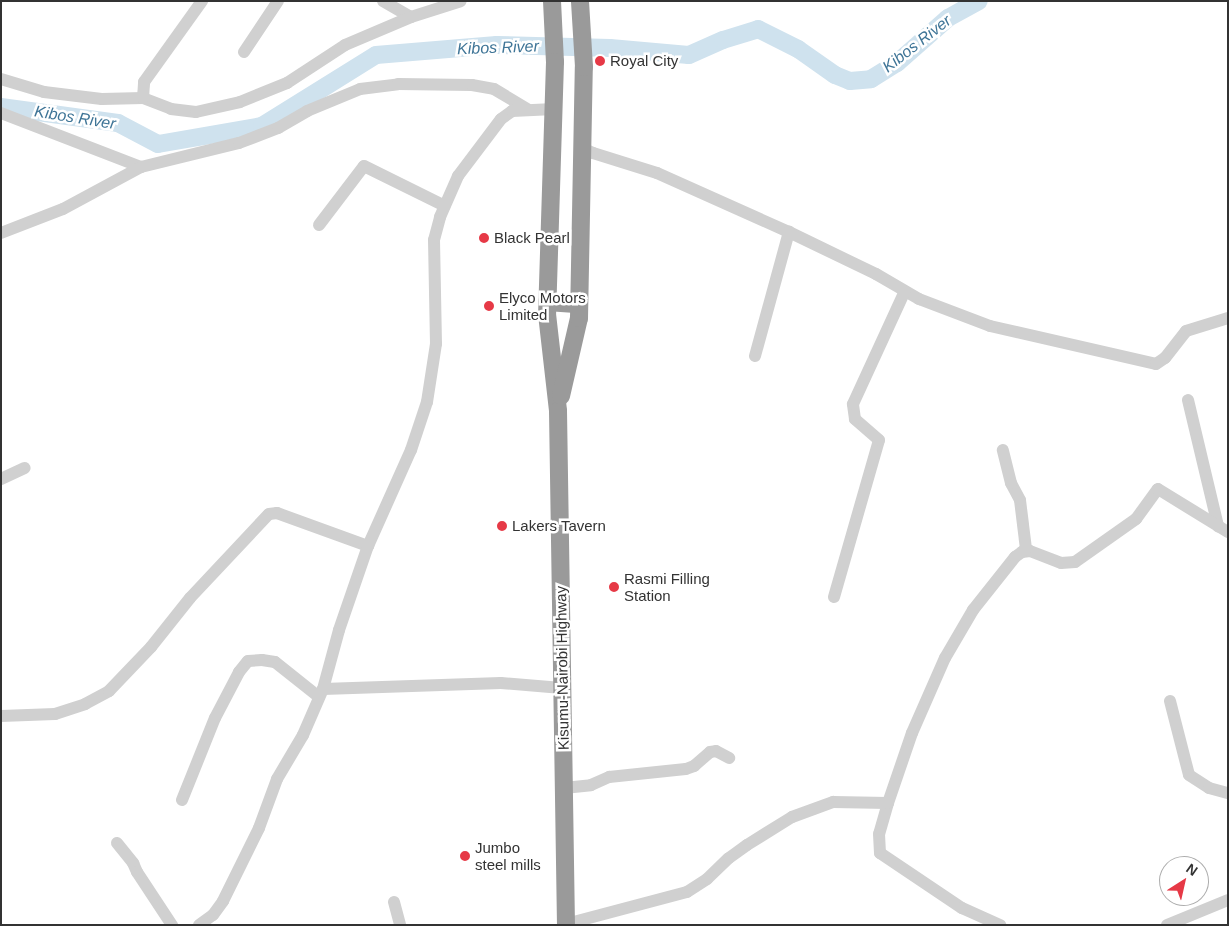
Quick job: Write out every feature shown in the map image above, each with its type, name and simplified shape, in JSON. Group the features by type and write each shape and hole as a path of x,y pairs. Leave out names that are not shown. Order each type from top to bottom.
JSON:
{"highway":[{"path":"552,1 555,62 547,302 558,411"},
{"path":"558,411 579,318 584,67 580,1"},
{"path":"547,302 579,304"},
{"name":"Kisumu-Nairobi Highway","path":"558,411 566,925"}],"street":[{"path":"143,98 144,82 202,1"},
{"path":"244,52 278,1"},
{"path":"382,1 410,17"},
{"path":"1,79 44,92 102,99 143,98 171,109 196,112 226,106 287,83 345,45 410,17 461,1"},
{"path":"1,233 63,209 141,167 239,143 278,128 307,111 360,89 398,84 472,86 494,89 527,109"},
{"path":"199,925 213,915 224,901 259,828 277,779 302,734 321,693 339,630 368,546 412,450 428,402 436,344 434,240 445,206 458,176 501,118 512,111 554,109"},
{"path":"1,113 141,167"},
{"path":"582,148 657,173 789,232 919,299 990,326 1052,339 1152,364 1159,363 1186,331 1228,318"},
{"path":"319,225 364,166 445,206"},
{"path":"755,356 789,232"},
{"path":"834,597 879,440 855,419 853,404 904,291"},
{"path":"1188,400 1223,529"},
{"path":"1000,925 962,908 880,853 879,834 912,733 945,658 973,610 1015,556 1026,549 1020,500 1011,483 1003,450"},
{"path":"1,479 25,468"},
{"path":"1022,552 1030,551 1060,563 1076,562 1136,519 1158,489 1168,493 1223,529"},
{"path":"1,716 55,714 85,704 109,691 152,647 190,598 269,514 277,512 368,546"},
{"path":"182,800 214,718 239,672 248,661 262,660 275,662 321,693 501,683 562,688"},
{"path":"1170,701 1189,775 1209,788 1228,794"},
{"path":"564,788 591,785 609,777 686,769 694,766 710,752 716,751 729,758"},
{"path":"566,925 687,892 707,879 729,858 747,845 792,817 832,802 888,803"},
{"path":"118,843 133,862 137,872 172,925"},
{"path":"1168,924 1228,900"},
{"path":"394,902 400,925"}],"waterway":[{"name":"Kibos River","path":"1,107 118,123 158,144 262,126 376,55 497,45 610,48 689,55 723,40 758,29 798,49 835,75 850,81 871,79 897,63 948,18 979,1"}],"place":[{"name":"Royal City","path":"600,61"},
{"name":"Black Pearl","path":"484,238"},
{"name":"Elyco Motors Limited","path":"489,306"},
{"name":"Lakers Tavern","path":"502,526"},
{"name":"Rasmi Filling Station","path":"614,587"},
{"name":"Jumbo steel mills","path":"465,856"}]}
